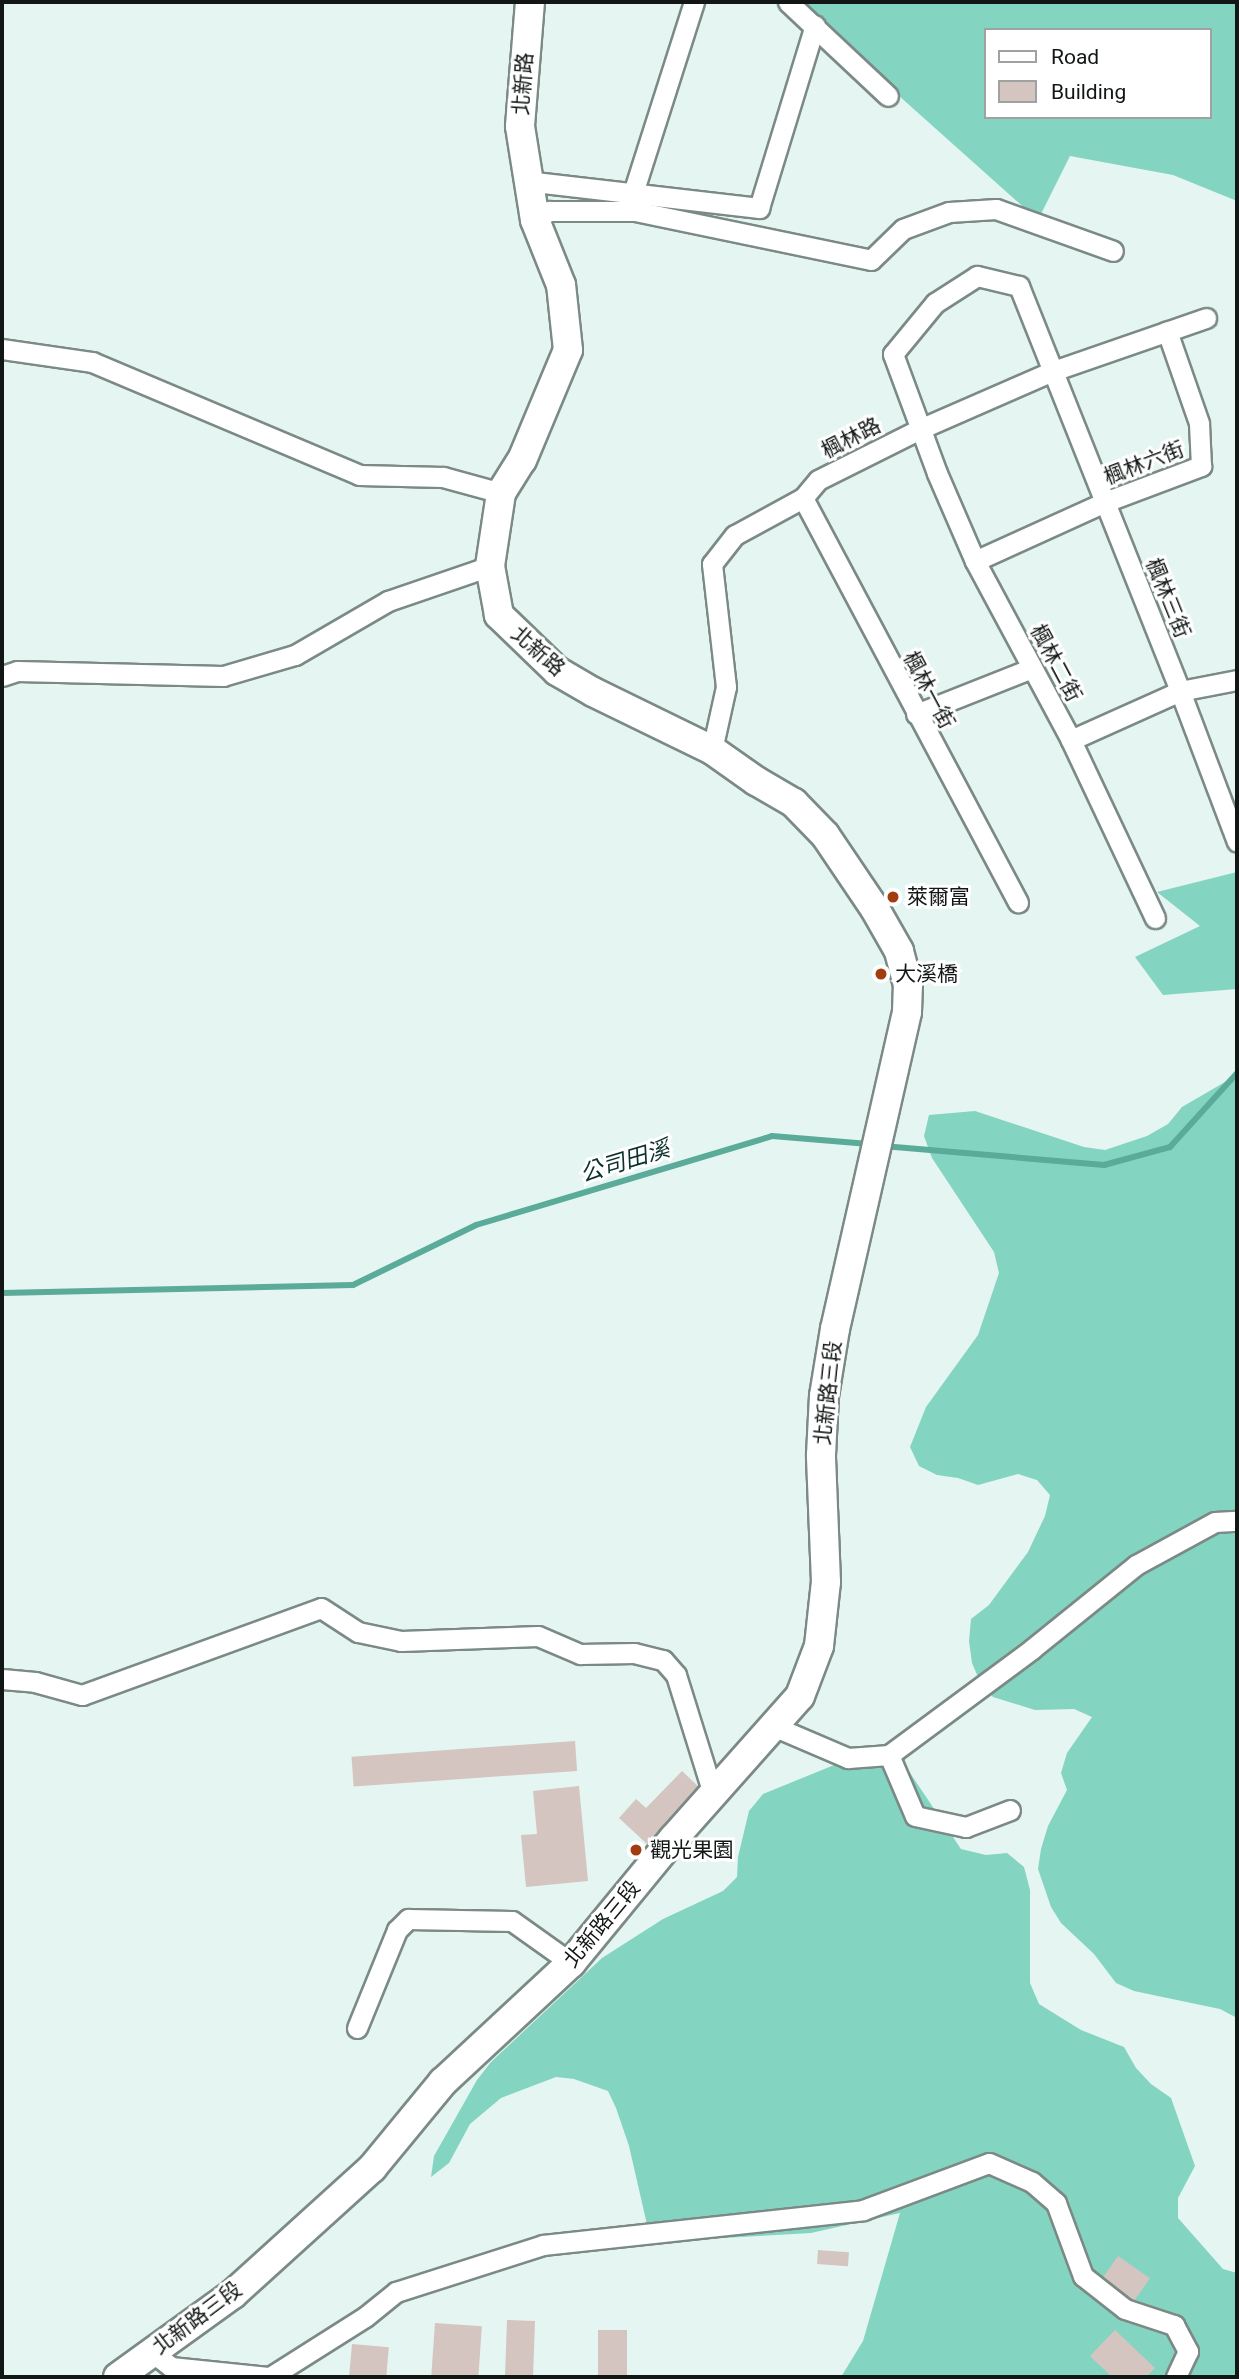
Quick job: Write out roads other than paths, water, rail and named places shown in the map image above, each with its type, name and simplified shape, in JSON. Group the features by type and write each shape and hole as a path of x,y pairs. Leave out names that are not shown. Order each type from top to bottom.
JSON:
{"main road":[{"name":"北新路","path":"530,2 520,126 526,181 535,220 561,285 568,349 522,460 500,493 489,566 499,615 557,671 593,692 712,750 755,781 794,803 825,835 875,909 899,951 908,985 907,1012 873,1174"},
{"name":"北新路三段","path":"118,2377 233,2294 372,2168 443,2082 571,1963 713,1794 800,1696 819,1646 826,1582 821,1455 824,1396 835,1329 873,1174"}],"street":[{"path":"633,193 694,2"},
{"path":"789,2 888,96"},
{"path":"526,181 759,208 815,25"},
{"path":"535,220 549,211 635,211 871,260 903,229 949,212 996,209 1113,250"},
{"name":"楓林三街","path":"920,429 893,354 935,303 976,276 1018,286 1180,691 1237,842"},
{"name":"楓林路","path":"712,750 726,687 712,564 735,535 803,498 818,480 920,429 1053,371 1206,318"},
{"name":"楓林六街","path":"975,561 1105,502 1201,466 1199,423 1167,331"},
{"path":"2,349 92,362 359,475 443,477 500,493"},
{"name":"楓林二街","path":"920,429 975,561 1071,740 1155,918"},
{"name":"楓林一街","path":"803,498 915,713 1018,902"},
{"path":"2,676 17,671 223,676 295,654 388,601 489,566"},
{"path":"915,713 1032,668"},
{"path":"1071,740 1180,691 1237,680"},
{"path":"774,1726 848,1758 889,1755 1032,1649 1136,1565 1214,1522 1237,1521"},
{"path":"2,1679 36,1682 82,1695 321,1608 358,1632 401,1641 538,1636 580,1654 634,1653 663,1660 676,1675 713,1794"},
{"path":"889,1755 915,1816 966,1827 1010,1810"},
{"path":"357,2028 397,1930 408,1919 512,1921 571,1963"},
{"path":"152,2352 171,2367 270,2377 365,2316 396,2292 543,2245 863,2210 989,2163 1032,2182 1056,2203 1083,2276 1125,2309 1174,2325 1188,2351 1176,2377"}],"waterway":[{"name":"公司田溪","path":"883,1146 1104,1165 1170,1147 1237,1073"},
{"name":"公司田溪","path":"2,1293 353,1285 476,1225 772,1136 869,1144"}],"place":[{"name":"萊爾富","path":"893,897"},
{"name":"大溪橋","path":"881,974"},
{"name":"觀光果園","path":"636,1850"}]}
